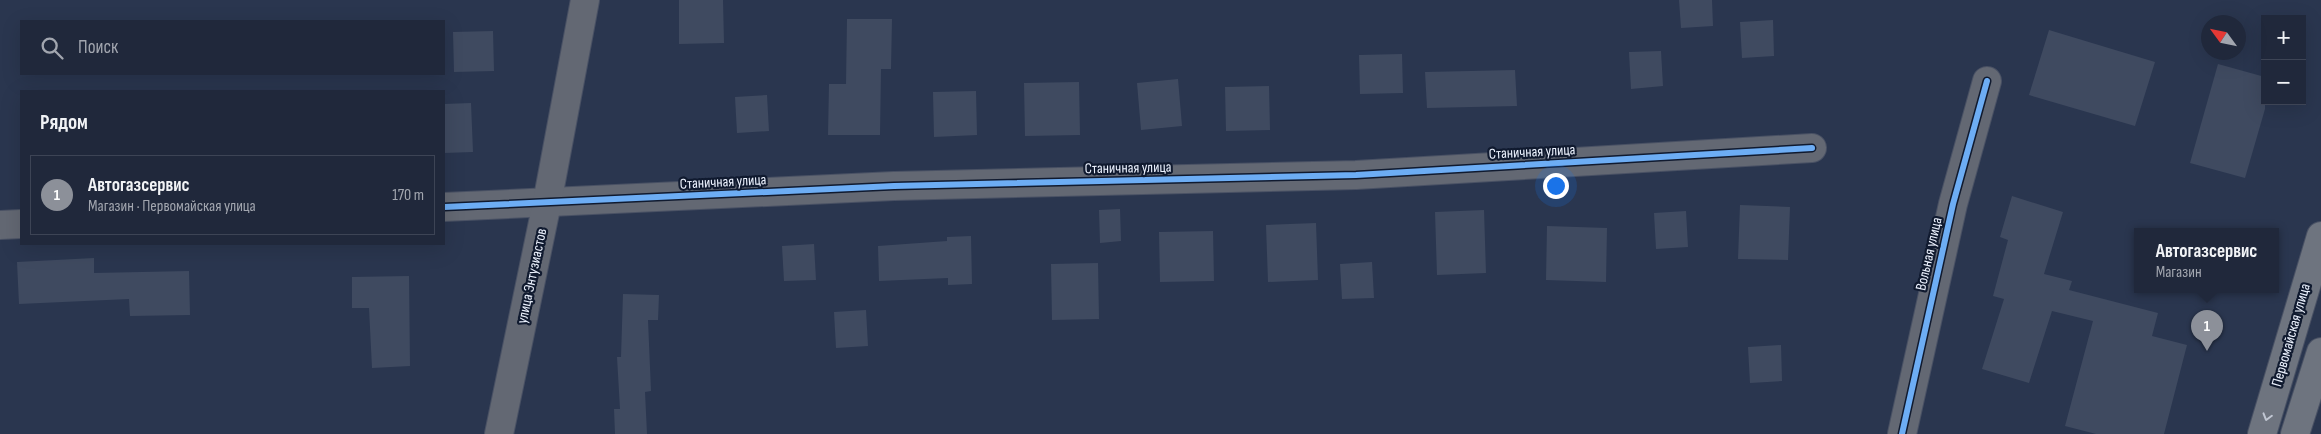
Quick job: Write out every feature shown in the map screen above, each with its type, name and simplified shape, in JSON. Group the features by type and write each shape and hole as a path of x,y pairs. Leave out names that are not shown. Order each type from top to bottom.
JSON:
{"main road":[{"name":"Первомайская улица","path":"2262,434 2321,236"},
{"path":"2295,434 2321,352"}],"street":[{"name":"улица Энтузиастов","path":"499,434 548,203 585,0"},
{"name":"Вольная улица","path":"1902,434 1953,204 1988,80"},
{"name":"Станичная улица","path":"445,207 894,186 1356,175 1812,148"},
{"path":"0,225 20,224"}],"building":[{"path":"679,0 723,0 724,43 679,44"},
{"path":"1679,0 1712,0 1713,26 1681,28"},
{"path":"847,19 892,19 891,69 881,69 880,135 828,135 829,84 846,84"},
{"path":"1773,20 1774,56 1742,58 1740,22"},
{"path":"2049,30 2155,62 2135,126 2029,95"},
{"path":"493,31 494,71 454,72 453,32"},
{"path":"1661,51 1663,86 1631,89 1629,52"},
{"path":"1402,54 1403,93 1360,94 1359,55"},
{"path":"2218,64 2261,76 2261,105 2265,105 2265,109 2245,178 2190,163"},
{"path":"1515,70 1517,106 1427,108 1425,72"},
{"path":"1178,79 1182,126 1141,130 1137,83"},
{"path":"1079,82 1080,135 1025,136 1024,83"},
{"path":"1269,86 1270,130 1226,131 1225,87"},
{"path":"976,91 977,135 934,137 933,92"},
{"path":"767,95 769,131 737,133 735,97"},
{"path":"471,103 473,152 445,153 445,104"},
{"path":"2012,196 2063,212 2044,274 2072,281 2069,290 2158,313 2152,336 2187,345 2164,434 2096,434 2065,426 2093,321 2052,311 2029,383 1982,369 2004,299 1993,296 2008,240 2000,237"},
{"path":"1740,205 1790,207 1788,260 1738,259"},
{"path":"1120,209 1121,241 1100,243 1099,210"},
{"path":"1484,210 1486,273 1437,275 1435,212"},
{"path":"1686,211 1688,247 1656,249 1654,213"},
{"path":"1316,223 1318,280 1268,282 1266,225"},
{"path":"1547,226 1607,228 1606,282 1546,280"},
{"path":"1213,231 1214,281 1160,282 1159,232"},
{"path":"971,236 972,284 948,285 948,278 879,281 878,246 947,241 947,237"},
{"path":"814,244 816,280 784,281 782,246"},
{"path":"94,258 94,273 189,271 190,315 130,316 129,299 19,304 17,262"},
{"path":"1372,262 1374,298 1342,299 1340,264"},
{"path":"1098,263 1099,319 1052,320 1051,264"},
{"path":"409,276 410,366 372,368 369,308 352,308 352,277"},
{"path":"623,294 659,295 658,320 648,320 651,391 645,392 647,434 615,434 614,409 620,409 617,357 621,357"},
{"path":"866,310 868,346 836,348 834,312"},
{"path":"1781,345 1782,381 1750,383 1748,347"}],"cycle path":[{"path":"1902,434 1953,204 1987,81"},
{"path":"445,207 894,186 1356,175 1812,148"}],"place":[{"name":"Автогазсервис","path":"2207,351"}]}
